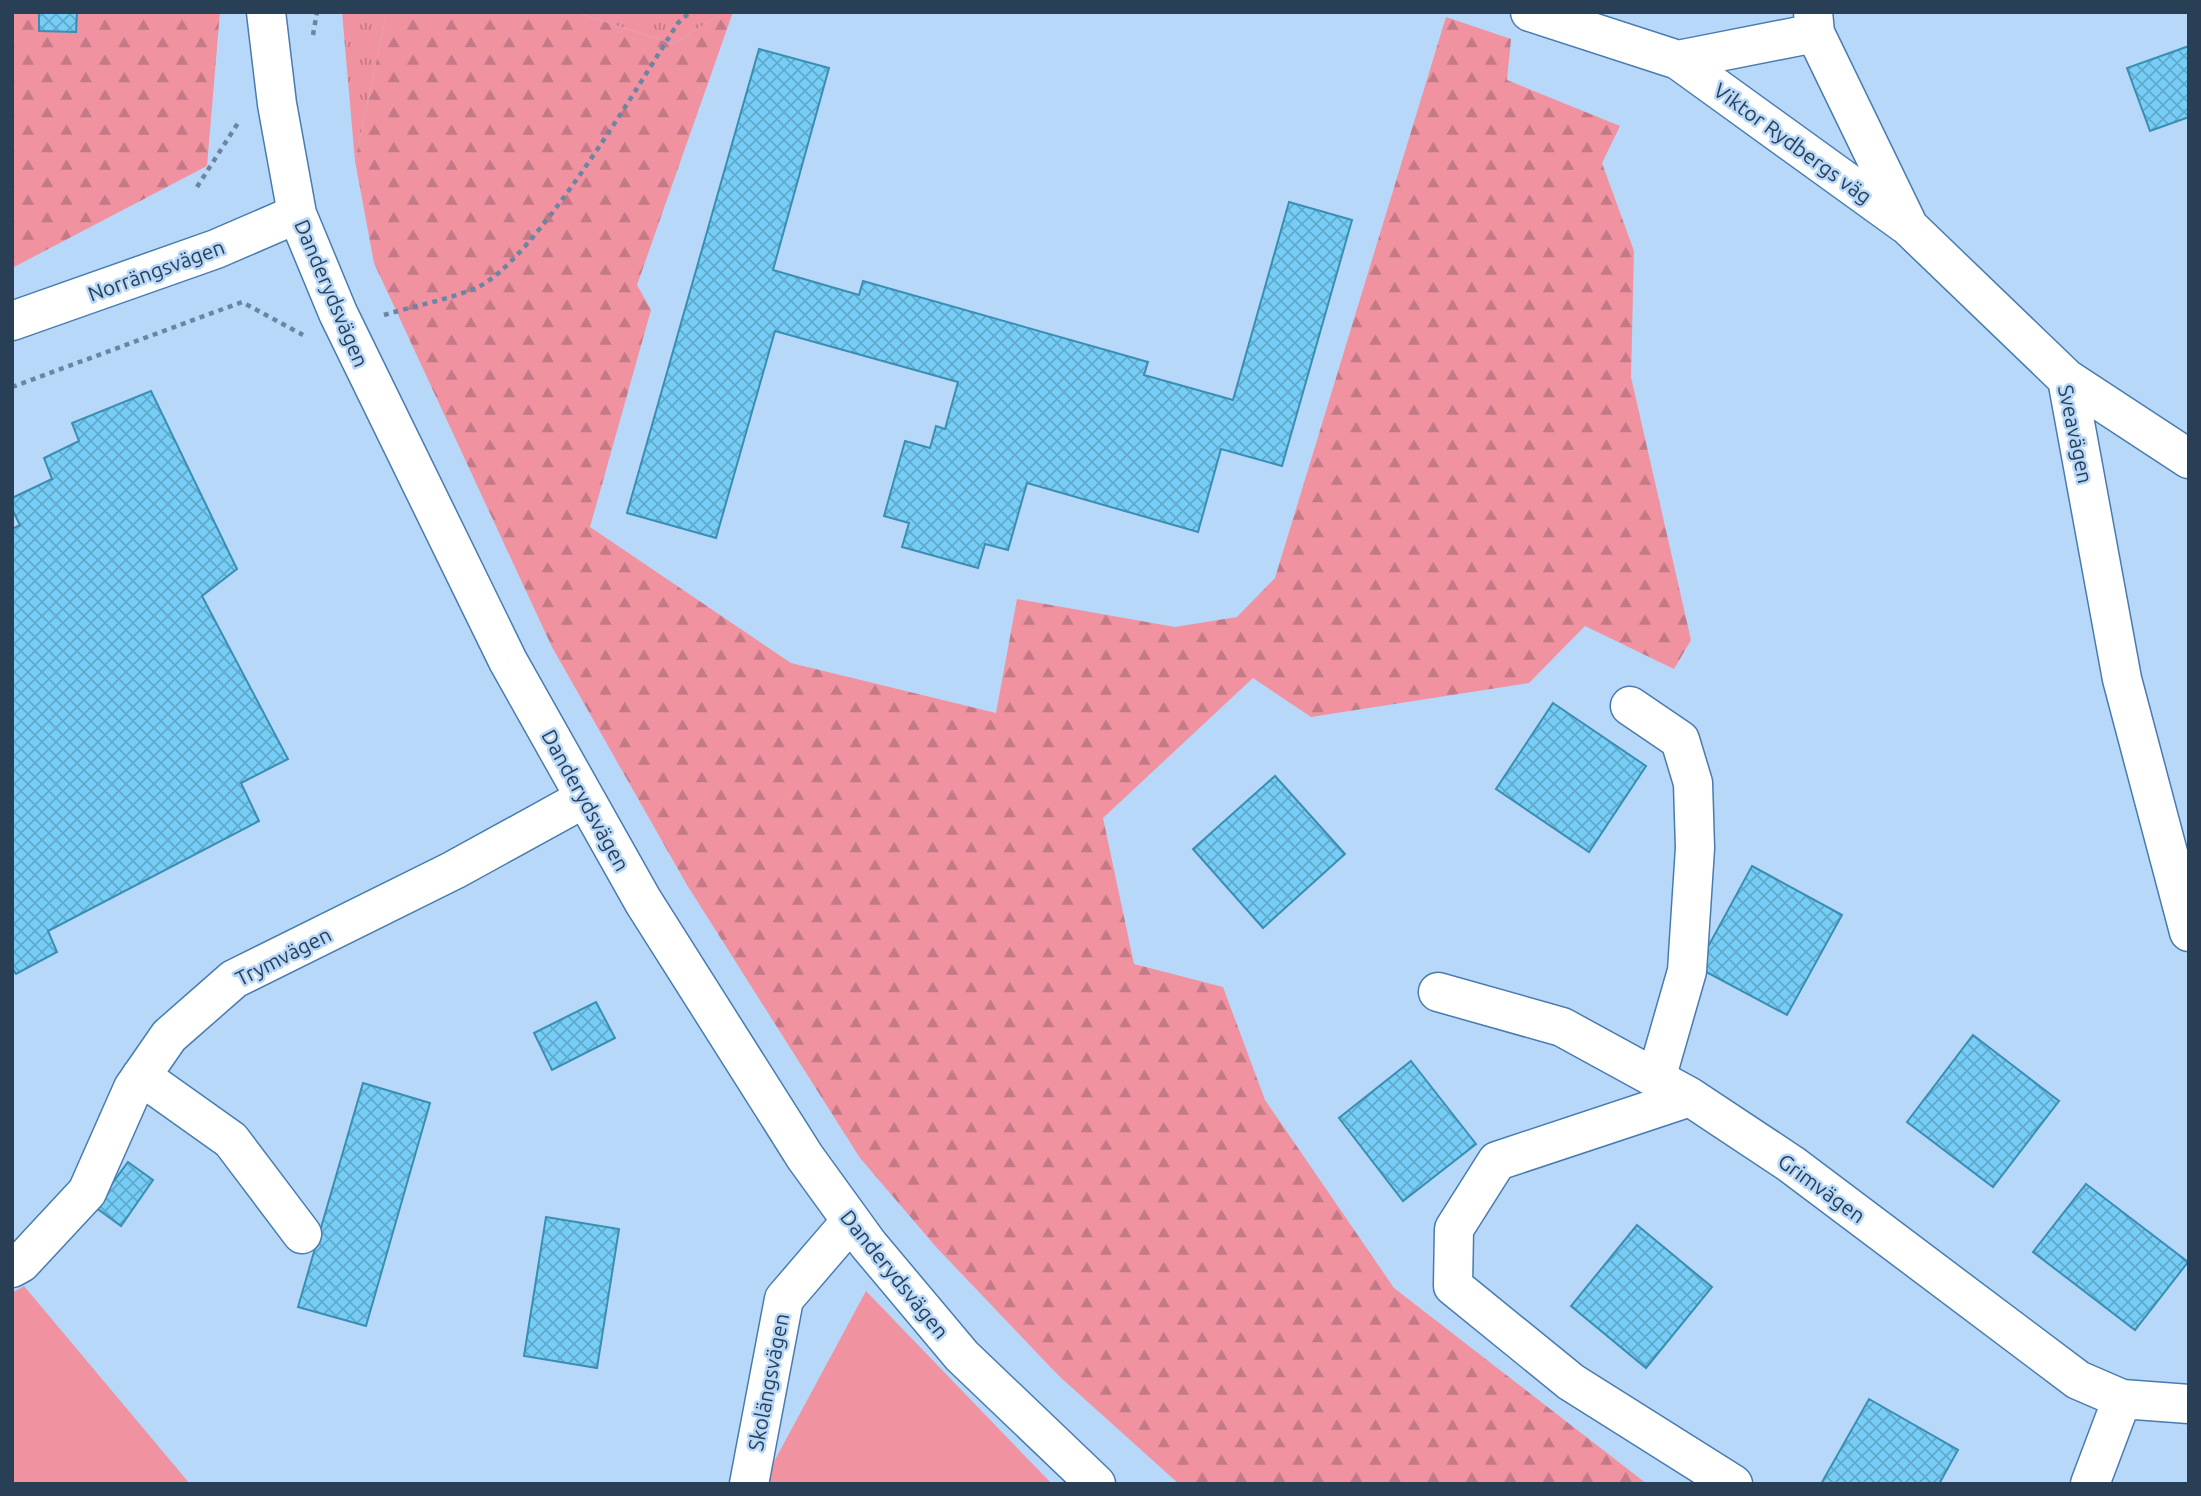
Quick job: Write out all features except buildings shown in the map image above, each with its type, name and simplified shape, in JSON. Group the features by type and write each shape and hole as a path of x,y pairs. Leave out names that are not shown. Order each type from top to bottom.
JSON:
{"street":[{"name":"Danderydsvägen","path":"267,12 277,104 297,214 344,326 508,661 643,901 805,1157 851,1221 962,1356 1097,1484"},
{"name":"Viktor Rydbergs väg","path":"1530,12 1678,60 1909,227"},
{"name":"Viktor Rydbergs väg","path":"1678,60 1814,23"},
{"name":"Sveavägen","path":"1814,23 1909,227 2067,379 2122,679 2189,932"},
{"name":"Norrängsvägen","path":"12,321 216,250 297,214"},
{"path":"2067,379 2189,459"},
{"path":"1630,706 1679,740 1693,783 1695,848 1687,971 1656,1079"},
{"name":"Trymvägen","path":"12,1268 21,1263 87,1192 133,1088 169,1036 234,979 454,870 585,798"},
{"name":"Grimvägen","path":"1438,992 1562,1027 1690,1097 1791,1164 2078,1380 2122,1399 2189,1404"},
{"path":"141,1076 231,1140 302,1234"},
{"path":"1690,1097 1497,1161 1454,1229 1453,1286 1570,1382 1733,1484"},
{"name":"Skolängsvägen","path":"749,1484 784,1299 851,1221"},
{"path":"2090,1484 2122,1399"}],"path":[{"path":"310,46 317,12"},
{"path":"385,328 379,316 478,287 519,254 589,160 678,23 690,12"},
{"path":"197,187 240,120"},
{"path":"12,387 242,302 307,337"}],"green space":[{"path":"12,12 220,12 207,166 12,268"},
{"path":"342,12 387,12 355,161"},
{"path":"387,12 575,12 673,44 725,12 733,12 637,285 651,310 590,527 791,663 996,713 1017,599 1175,627 1237,617 1275,578 1446,17 1511,39 1507,80 1620,126 1602,163 1634,251 1631,377 1691,640 1674,669 1585,626 1529,683 1311,717 1253,678 1103,818 1134,964 1223,987 1265,1100 1394,1288 1647,1484 1179,1484 1059,1376 937,1248 860,1158 687,885 552,647 374,263 355,161"},
{"path":"575,12 725,12 673,44"},
{"path":"24,1286 190,1484 12,1484 12,1293"},
{"path":"866,1291 1052,1484 762,1484"}]}
